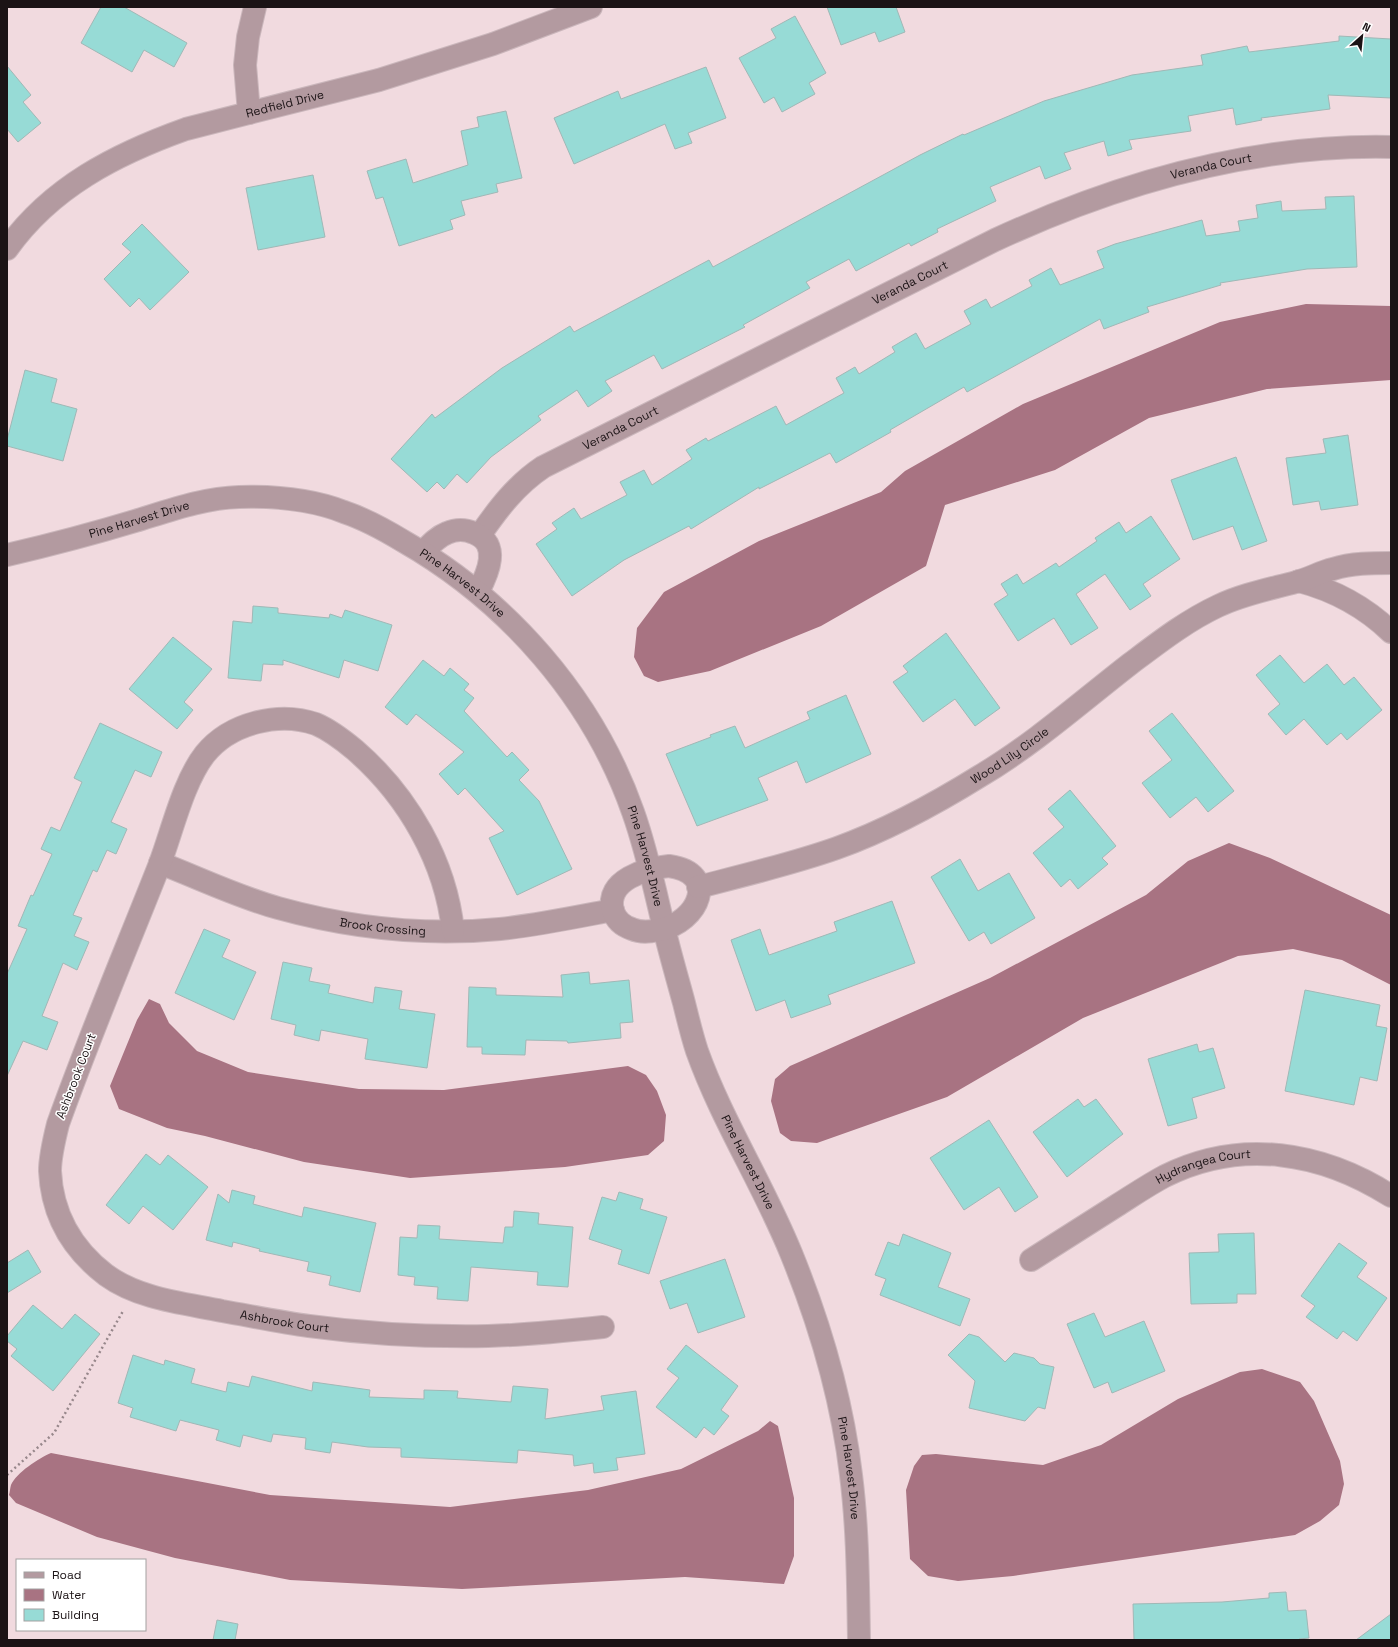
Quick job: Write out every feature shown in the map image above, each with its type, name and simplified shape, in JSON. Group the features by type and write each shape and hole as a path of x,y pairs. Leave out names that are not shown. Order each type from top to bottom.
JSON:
{"street":[{"path":"249,113 245,66 248,37 255,7"},
{"name":"Redfield Drive","path":"7,249 32,220 54,198 102,164 130,150 178,131 379,80 493,44 591,7"},
{"name":"Veranda Court","path":"480,535 513,491 527,478 543,467 1038,220 1071,207 1147,182 1236,161 1284,153 1331,148 1391,147"},
{"name":"Pine Harvest Drive","path":"7,555 76,538 214,500 234,497 261,497 290,499 316,504 344,511 371,523 423,552 478,592 530,642 569,691 590,721 607,752 633,812 698,1053 721,1107 775,1215 817,1321 838,1399 852,1478 859,1640"},
{"path":"423,552 439,537 452,531 469,530 480,535 487,543 490,554 490,564 487,575 478,592"},
{"name":"Wood Lily Circle","path":"698,887 790,863 838,847 914,813 964,786 1018,752 1146,652 1196,618 1219,606 1247,595 1351,565 1391,563"},
{"name":"Wood Lily Circle","path":"1299,581 1330,591 1362,608 1391,632"},
{"name":"Ashbrook Court","path":"453,931 451,909 438,867 425,840 406,808 390,786 368,762 347,744 316,724 298,720 281,719 246,725 218,742 205,754 186,789 160,863 58,1124 52,1148 50,1170 56,1210 63,1226 74,1243 89,1260 107,1275 135,1290 170,1301 307,1326 357,1332 444,1336 490,1336 603,1327"},
{"name":"Brook Crossing","path":"160,863 244,896 307,915 414,931 500,929 613,910"},
{"path":"664,866 677,867 691,874 698,887 698,899 691,913 678,924 664,929 644,932 636,931 621,923 613,910 613,897 624,881 631,876 649,869 664,866"},
{"name":"Hydrangea Court","path":"1031,1260 1166,1176 1219,1158 1273,1154 1304,1158 1338,1169 1362,1179 1391,1196"}],"path":[{"path":"7,1475 54,1434 135,1290"}],"water":[{"path":"1306,304 1391,306 1391,380 1267,389 1149,418 1055,470 945,505 926,566 821,626 710,671 658,682 644,676 634,657 637,628 664,592 759,541 881,492 905,471 1023,404 1220,322"},
{"path":"1229,843 1270,858 1391,915 1391,985 1342,960 1293,949 1238,956 1083,1018 947,1097 817,1143 791,1141 780,1133 771,1101 775,1079 790,1066 990,978 1146,895 1188,861"},
{"path":"149,999 160,1004 169,1023 197,1051 248,1072 359,1089 444,1090 628,1066 646,1075 657,1091 666,1115 664,1141 648,1155 565,1167 410,1178 304,1162 205,1136 167,1128 119,1109 110,1086 137,1020"},
{"path":"1262,1369 1300,1382 1314,1401 1340,1461 1344,1484 1339,1505 1320,1521 1295,1535 1013,1576 958,1581 928,1576 910,1559 906,1490 914,1466 922,1455 936,1454 1043,1465 1101,1445 1178,1399 1240,1372"},
{"path":"770,1421 778,1426 794,1498 794,1556 784,1584 685,1577 462,1589 290,1580 175,1558 97,1537 16,1503 9,1495 11,1485 23,1471 40,1458 51,1453 270,1495 450,1507 588,1490 681,1469 758,1431"}],"building":[{"path":"101,7 124,7 187,43 174,67 144,50 132,72 81,43"},
{"path":"827,7 896,7 905,32 879,42 875,32 841,45"},
{"path":"795,16 826,73 809,83 815,94 782,112 774,97 764,103 739,58 776,38 771,29"},
{"path":"1339,36 1391,39 1391,98 1328,95 1330,109 1261,118 1262,120 1236,125 1233,108 1188,116 1191,131 1129,140 1132,149 1108,156 1104,141 1064,153 1071,169 1045,179 1040,166 990,187 996,201 937,229 938,232 911,246 909,243 856,271 849,259 806,282 810,288 743,325 745,327 662,369 654,355 605,381 612,391 588,407 577,390 538,416 541,420 491,457 467,483 457,474 444,489 437,482 427,492 391,459 432,414 435,418 502,368 570,326 574,332 709,260 713,267 920,155 963,134 964,135 1044,101 1132,75 1203,65 1201,55 1247,46 1249,52 1339,41"},
{"path":"7,66 31,95 23,102 41,123 18,142 7,129"},
{"path":"706,67 726,118 688,133 692,143 675,149 665,124 574,164 554,118 618,91 621,99"},
{"path":"506,111 522,178 496,184 498,192 461,201 465,215 450,220 453,229 399,246 383,197 376,199 367,171 406,159 413,183 468,165 461,131 479,127 477,117"},
{"path":"313,175 325,237 258,250 246,188"},
{"path":"1354,196 1357,267 1307,269 1220,283 1221,285 1147,307 1149,312 1104,329 1100,319 967,392 964,387 890,430 891,432 836,463 830,453 759,489 759,487 691,529 689,526 624,560 572,596 536,544 557,529 552,523 574,508 581,519 627,495 620,482 644,470 652,485 692,459 686,450 706,438 708,441 776,406 786,425 844,393 836,378 855,367 859,374 895,352 892,347 916,333 925,349 971,324 964,311 986,299 991,308 1032,286 1029,280 1051,268 1060,285 1104,268 1097,251 1115,244 1202,220 1206,236 1240,231 1238,221 1258,218 1256,205 1281,201 1282,211 1326,209 1325,197"},
{"path":"142,224 189,272 150,310 139,298 130,307 104,279 131,252 122,244"},
{"path":"25,370 57,379 51,402 77,409 63,461 7,446 7,440"},
{"path":"1348,435 1358,505 1321,510 1319,501 1293,505 1286,458 1326,453 1323,439"},
{"path":"1236,457 1267,541 1242,550 1233,526 1193,540 1171,480"},
{"path":"1151,516 1180,559 1143,584 1151,596 1130,610 1105,574 1076,594 1098,628 1071,645 1054,618 1018,641 994,604 1008,595 1001,584 1017,574 1023,584 1056,563 1059,567 1097,541 1095,538 1119,522 1126,533"},
{"path":"253,606 278,608 278,613 329,618 330,614 342,618 345,610 392,625 378,671 344,660 339,678 283,660 283,665 263,664 261,681 228,678 233,621 252,623"},
{"path":"946,633 1000,708 975,726 955,699 923,722 893,682 908,672 903,666"},
{"path":"173,637 212,669 184,702 193,710 177,729 129,689"},
{"path":"1280,655 1304,683 1327,664 1344,685 1354,677 1382,710 1347,740 1341,733 1327,745 1304,719 1286,735 1268,714 1280,704 1256,675"},
{"path":"423,660 444,676 450,668 469,684 464,690 474,698 464,711 507,757 512,752 529,770 519,780 539,801 572,869 517,895 489,838 504,831 465,788 458,795 439,774 464,752 416,714 407,725 385,707"},
{"path":"846,695 871,754 806,783 797,761 758,778 768,800 697,826 666,754 735,726 745,748 810,719 807,712"},
{"path":"1172,713 1234,791 1208,812 1196,797 1170,818 1142,783 1172,760 1149,731"},
{"path":"100,723 162,752 151,777 135,770 111,822 127,829 116,854 107,850 97,872 93,870 73,915 82,918 74,936 89,942 77,970 63,963 42,1016 58,1022 47,1050 23,1041 7,1076 7,974 27,929 18,926 31,895 33,896 52,854 41,849 51,827 60,831 82,782 74,778"},
{"path":"1070,790 1116,846 1102,858 1108,864 1078,889 1070,879 1061,887 1033,853 1064,827 1048,809"},
{"path":"960,859 978,891 1009,873 1035,918 991,944 984,932 969,941 931,877"},
{"path":"892,901 915,963 828,995 831,1004 791,1018 785,1000 756,1011 731,940 760,929 769,955 837,931 834,922"},
{"path":"204,929 230,940 222,957 256,972 234,1020 175,993"},
{"path":"283,962 312,968 309,981 330,985 328,993 373,1003 375,987 402,991 399,1009 435,1014 427,1068 365,1059 368,1039 321,1030 319,1041 294,1035 296,1025 271,1019"},
{"path":"589,972 590,984 629,980 633,1022 620,1023 621,1038 568,1043 567,1041 526,1040 525,1055 482,1054 482,1047 467,1047 469,987 496,988 496,995 563,997 561,975"},
{"path":"1305,990 1380,1005 1376,1026 1387,1028 1377,1081 1360,1077 1354,1105 1285,1091"},
{"path":"1197,1044 1199,1052 1213,1048 1225,1088 1192,1098 1197,1118 1168,1126 1148,1059"},
{"path":"1078,1099 1084,1107 1096,1099 1123,1134 1067,1177 1033,1132"},
{"path":"989,1120 1038,1197 1015,1212 999,1187 964,1210 930,1158"},
{"path":"146,1154 160,1165 168,1155 208,1187 173,1230 143,1206 129,1224 106,1205"},
{"path":"232,1190 255,1196 253,1204 302,1217 304,1207 376,1223 360,1292 329,1285 331,1276 307,1271 309,1262 259,1251 260,1249 233,1242 232,1247 206,1240 218,1194 229,1203"},
{"path":"619,1192 643,1199 640,1209 667,1217 649,1274 618,1264 622,1250 589,1239 602,1197 616,1201"},
{"path":"514,1211 539,1213 538,1224 573,1227 568,1287 537,1285 538,1272 471,1267 468,1301 437,1299 438,1287 414,1285 415,1277 398,1275 400,1237 417,1238 418,1225 440,1226 439,1239 503,1243 505,1227 513,1227"},
{"path":"1254,1233 1256,1294 1237,1294 1237,1303 1191,1304 1189,1253 1219,1252 1218,1234"},
{"path":"903,1234 951,1253 938,1287 970,1299 960,1326 880,1295 886,1279 875,1275 888,1242 899,1246"},
{"path":"1339,1243 1367,1263 1357,1277 1387,1298 1357,1341 1343,1331 1337,1339 1306,1317 1315,1306 1301,1296"},
{"path":"28,1250 41,1272 7,1293 7,1263"},
{"path":"725,1259 745,1317 698,1333 687,1303 670,1309 660,1281"},
{"path":"33,1305 62,1329 75,1314 100,1334 53,1391 11,1356 17,1349 7,1341 7,1336"},
{"path":"1094,1313 1105,1337 1144,1321 1165,1371 1112,1393 1108,1382 1094,1388 1067,1324"},
{"path":"969,1334 979,1337 1005,1362 1014,1353 1034,1358 1040,1364 1054,1367 1045,1409 1038,1407 1025,1421 969,1408 975,1381 948,1355"},
{"path":"686,1345 738,1386 721,1410 729,1416 714,1435 704,1427 696,1438 656,1407 679,1378 667,1369"},
{"path":"133,1355 164,1365 165,1360 195,1369 191,1383 226,1392 228,1382 249,1387 252,1376 312,1391 313,1382 370,1390 369,1397 424,1399 424,1390 458,1391 457,1398 511,1402 513,1386 548,1389 545,1419 604,1410 601,1396 636,1391 645,1454 616,1458 618,1470 594,1473 593,1463 574,1466 573,1455 518,1450 517,1463 401,1457 401,1448 368,1447 332,1442 330,1453 305,1449 306,1438 273,1434 271,1442 243,1435 240,1447 216,1440 219,1430 180,1420 176,1431 130,1417 133,1408 118,1403"},
{"path":"1286,1592 1288,1611 1306,1610 1309,1638 1299,1640 1134,1640 1133,1604 1222,1602 1269,1598 1269,1593"},
{"path":"1391,1614 1391,1640 1356,1640"},
{"path":"217,1620 238,1624 235,1640 213,1640"}]}
